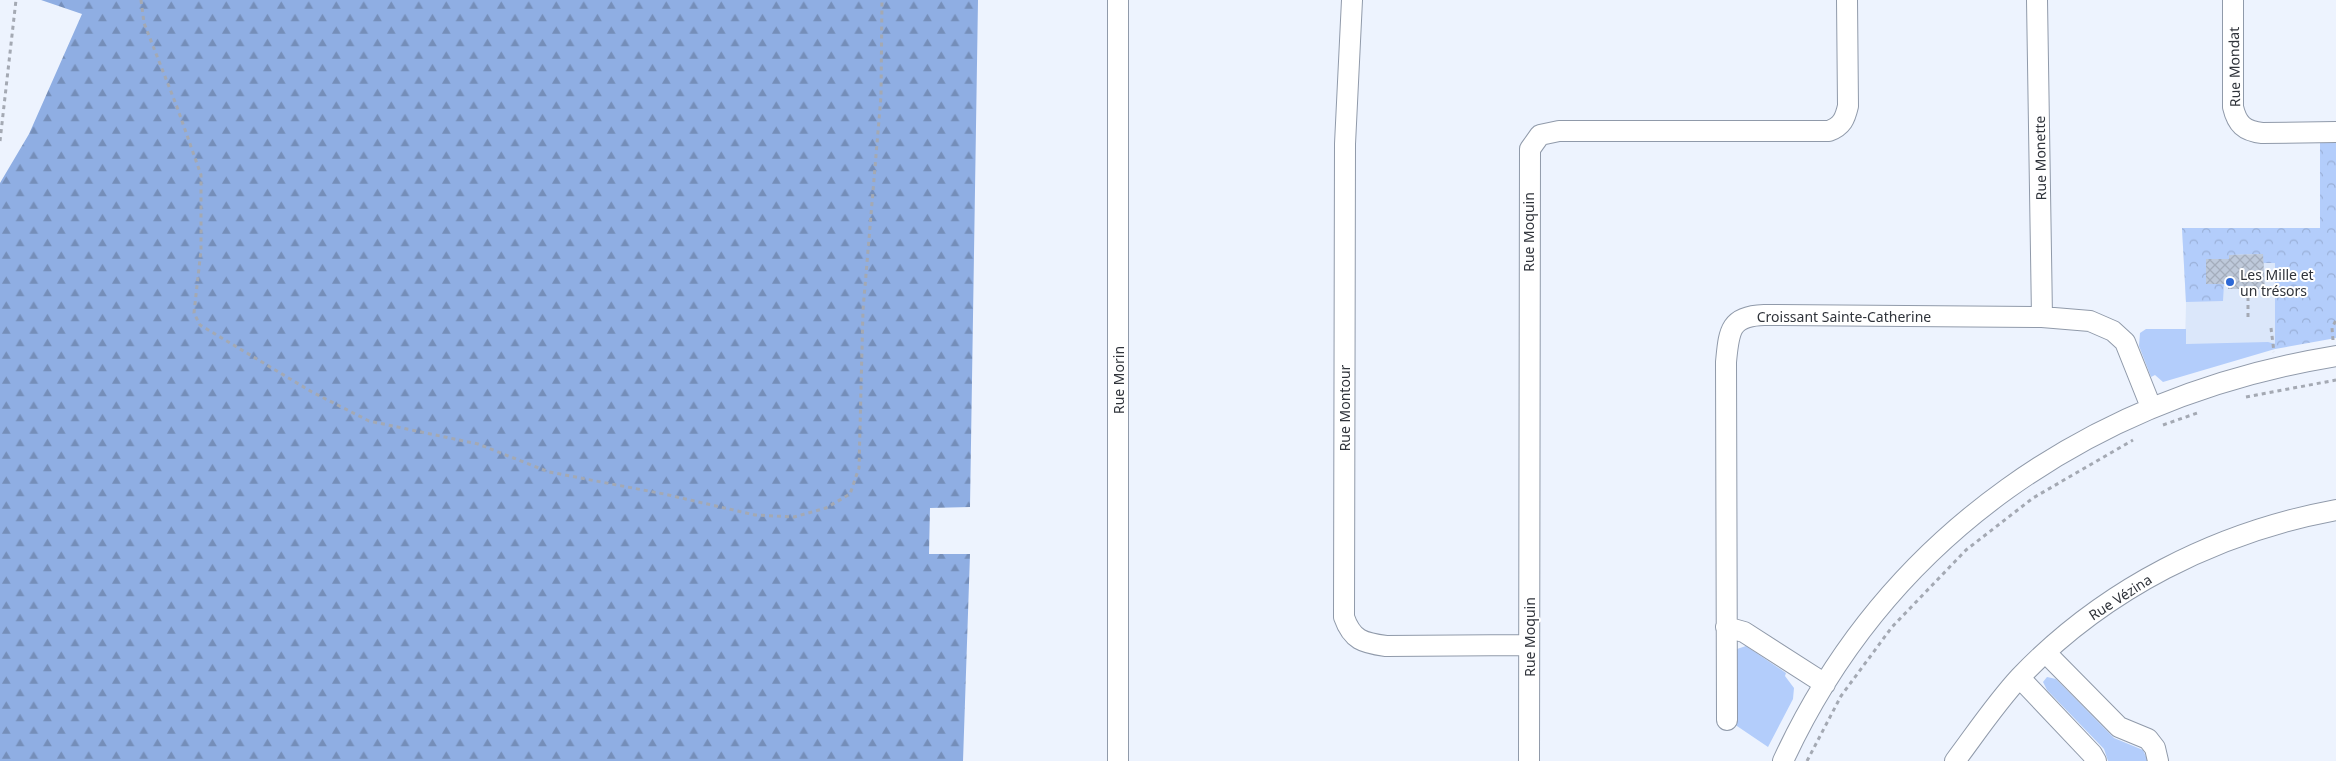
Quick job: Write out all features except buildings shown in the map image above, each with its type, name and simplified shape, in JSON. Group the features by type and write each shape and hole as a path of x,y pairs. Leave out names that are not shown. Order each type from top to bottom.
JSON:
{"street":[{"name":"Rue Morin","path":"1118,0 1118,761"},
{"name":"Rue Montour","path":"1352,0 1345,144 1344,617 1349,630 1357,638 1369,644 1386,646 1529,645"},
{"name":"Rue Moquin","path":"1530,761 1530,149 1540,135 1558,131 1776,132 1829,131 1837,128 1843,122 1848,106 1847,0"},
{"name":"Rue Monette","path":"2037,0 2042,316"},
{"name":"Rue Mondat","path":"2233,0 2233,107 2239,124 2252,132 2262,133 2336,132"},
{"name":"Croissant Sainte-Catherine","path":"1727,720 1726,362 1728,340 1732,327 1737,321 1751,315 1764,315 2042,316 2090,321 2108,328 2120,336 2129,349 2151,407"},
{"path":"1783,761 1824,684 1880,607 1902,582 1954,532 1997,497 2040,466 2090,437 2151,407 2245,375 2336,356"},
{"name":"Rue Vézina","path":"1955,761 2020,678 2046,653 2110,602 2188,558 2246,533 2301,517 2336,510"},
{"path":"1726,627 1744,632 1824,684"},
{"path":"2046,653 2119,727 2148,739 2155,748 2158,761"},
{"path":"2020,678 2092,754 2096,761"}],"path":[{"path":"0,141 16,0"},
{"path":"141,0 144,23 177,107 200,175 201,250 194,313 200,325 312,392 369,421 478,444 549,472 664,494 755,515 794,517 826,508 850,494 859,468 863,310 881,96 882,0"},
{"path":"2248,289 2248,320"},
{"path":"2332,334 2336,320"},
{"path":"2271,328 2274,352"},
{"path":"2241,398 2336,380"},
{"path":"2159,426 2208,409"},
{"path":"1806,761 1842,696 1892,627 1966,550 2033,498 2138,437"}],"shaded area":[{"name":"Les Mille et un trésors","path":"2182,228 2275,229 2275,344 2185,344 2186,304"}],"green space":[{"path":"41,0 978,0 970,507 930,508 929,554 970,554 963,761 0,761 0,183 29,134 82,14"},
{"path":"2320,139 2336,139 2336,338 2275,349 2275,263 2263,263 2263,254 2229,255 2229,259 2206,284 2224,284 2223,301 2186,302 2182,228 2320,228"},
{"path":"2146,329 2186,329 2186,344 2268,342 2275,344 2275,349 2163,382 2155,375 2151,377 2139,346 2140,333"},
{"path":"1746,646 1786,673 1785,676 1794,688 1793,699 1768,747 1734,724 1737,649"},
{"path":"2047,677 2056,679 2114,738 2143,750 2148,761 2108,761 2104,749 2047,690 2043,682"}],"place":[{"name":"Les Mille et un trésors","path":"2230,282"}]}
